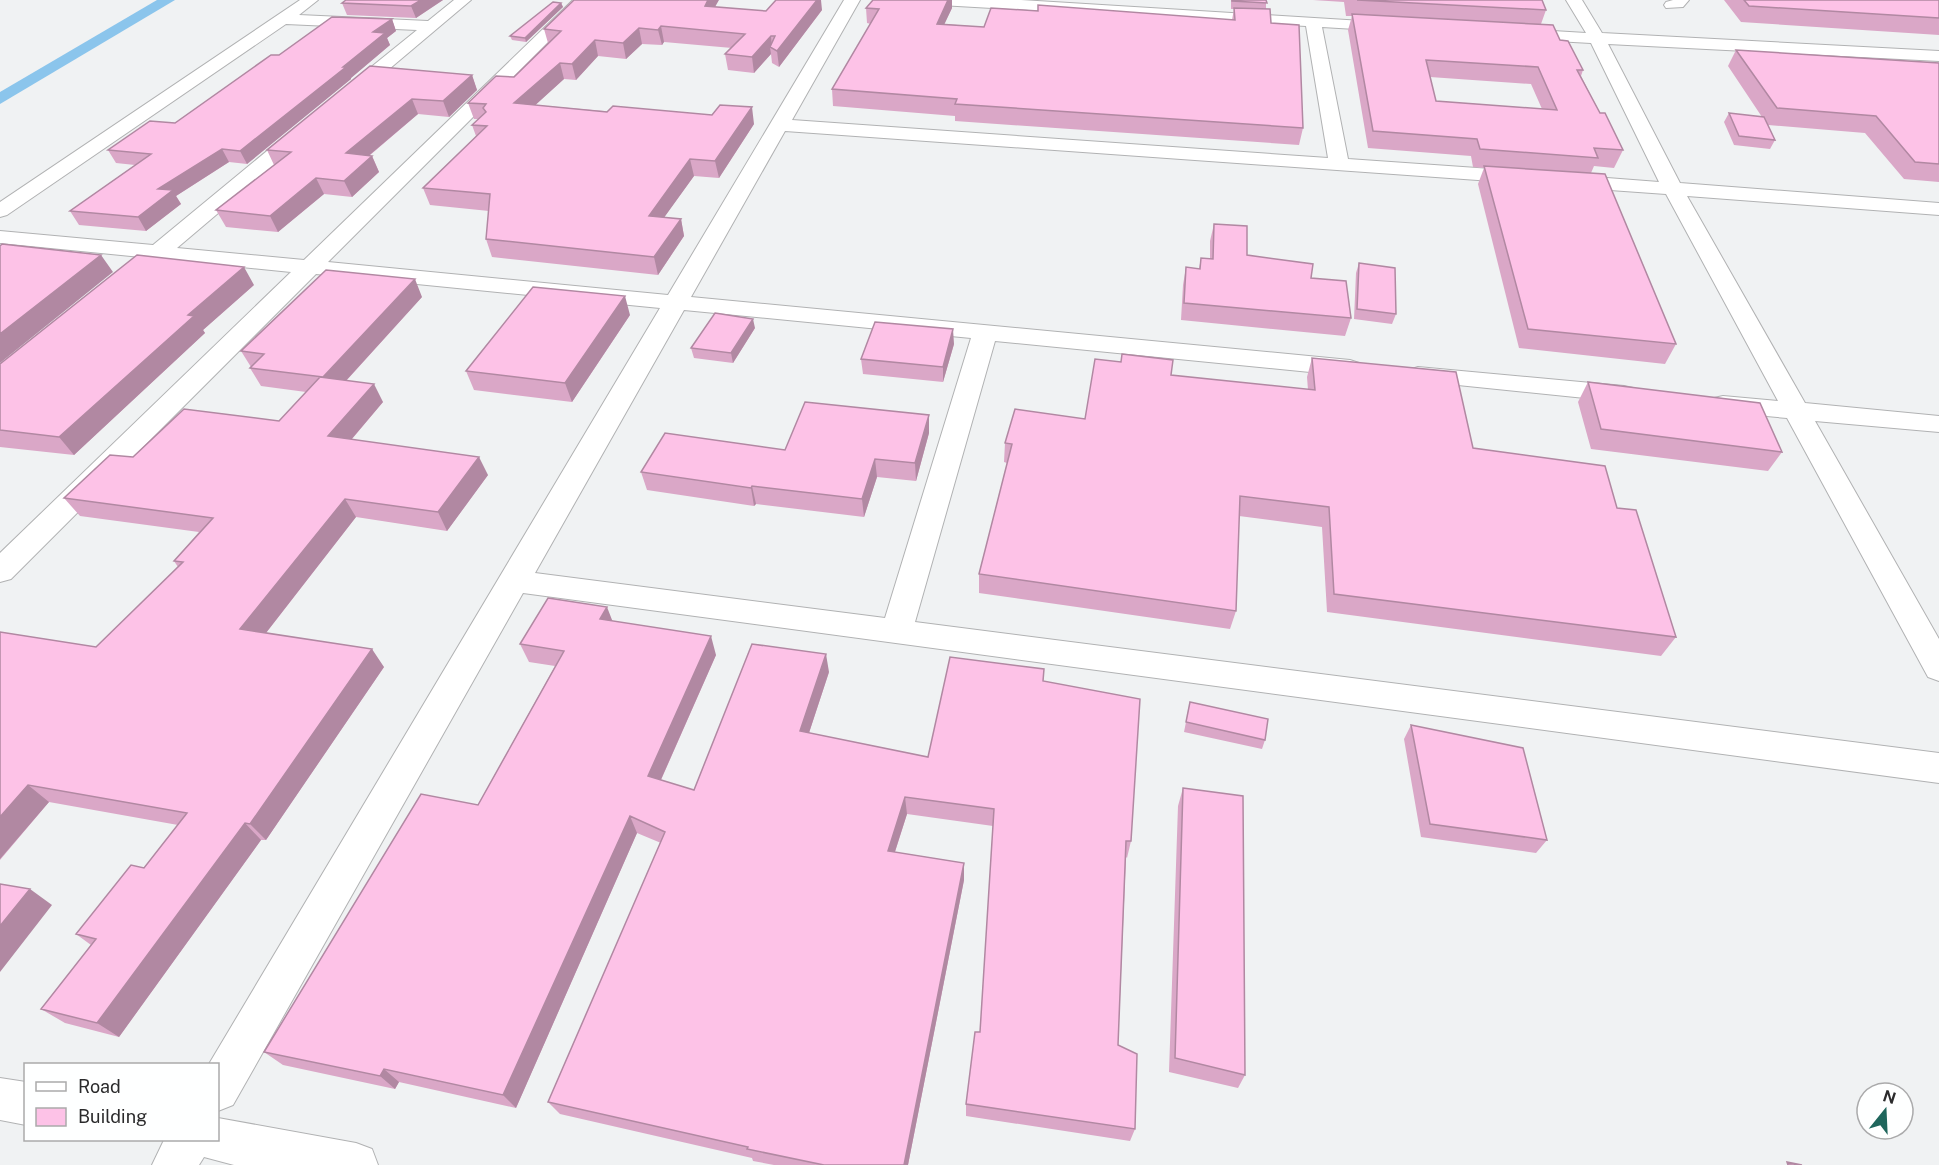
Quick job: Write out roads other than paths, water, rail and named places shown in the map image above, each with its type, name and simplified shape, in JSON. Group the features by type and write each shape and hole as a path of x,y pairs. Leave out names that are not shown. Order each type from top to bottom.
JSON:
{"street":[{"path":"0,211 310,0"},
{"path":"331,108 463,0"},
{"path":"0,571 582,0"},
{"path":"219,1088 852,0"},
{"path":"940,0 1408,27"},
{"path":"1574,0 1597,38 1672,189 1939,668"},
{"path":"283,19 433,26"},
{"path":"1313,22 1339,164"},
{"path":"1502,33 1939,56"},
{"path":"131,273 313,123"},
{"path":"779,125 1939,209"},
{"path":"0,237 1377,371"},
{"path":"897,631 985,333"},
{"path":"1401,373 1651,397"},
{"path":"1699,402 1939,424"},
{"path":"513,581 1939,768"},
{"path":"0,1099 24,1104"},
{"path":"219,1140 356,1165"},
{"path":"174,1165 188,1141"}],"waterway":[{"path":"0,99 168,0"}]}
